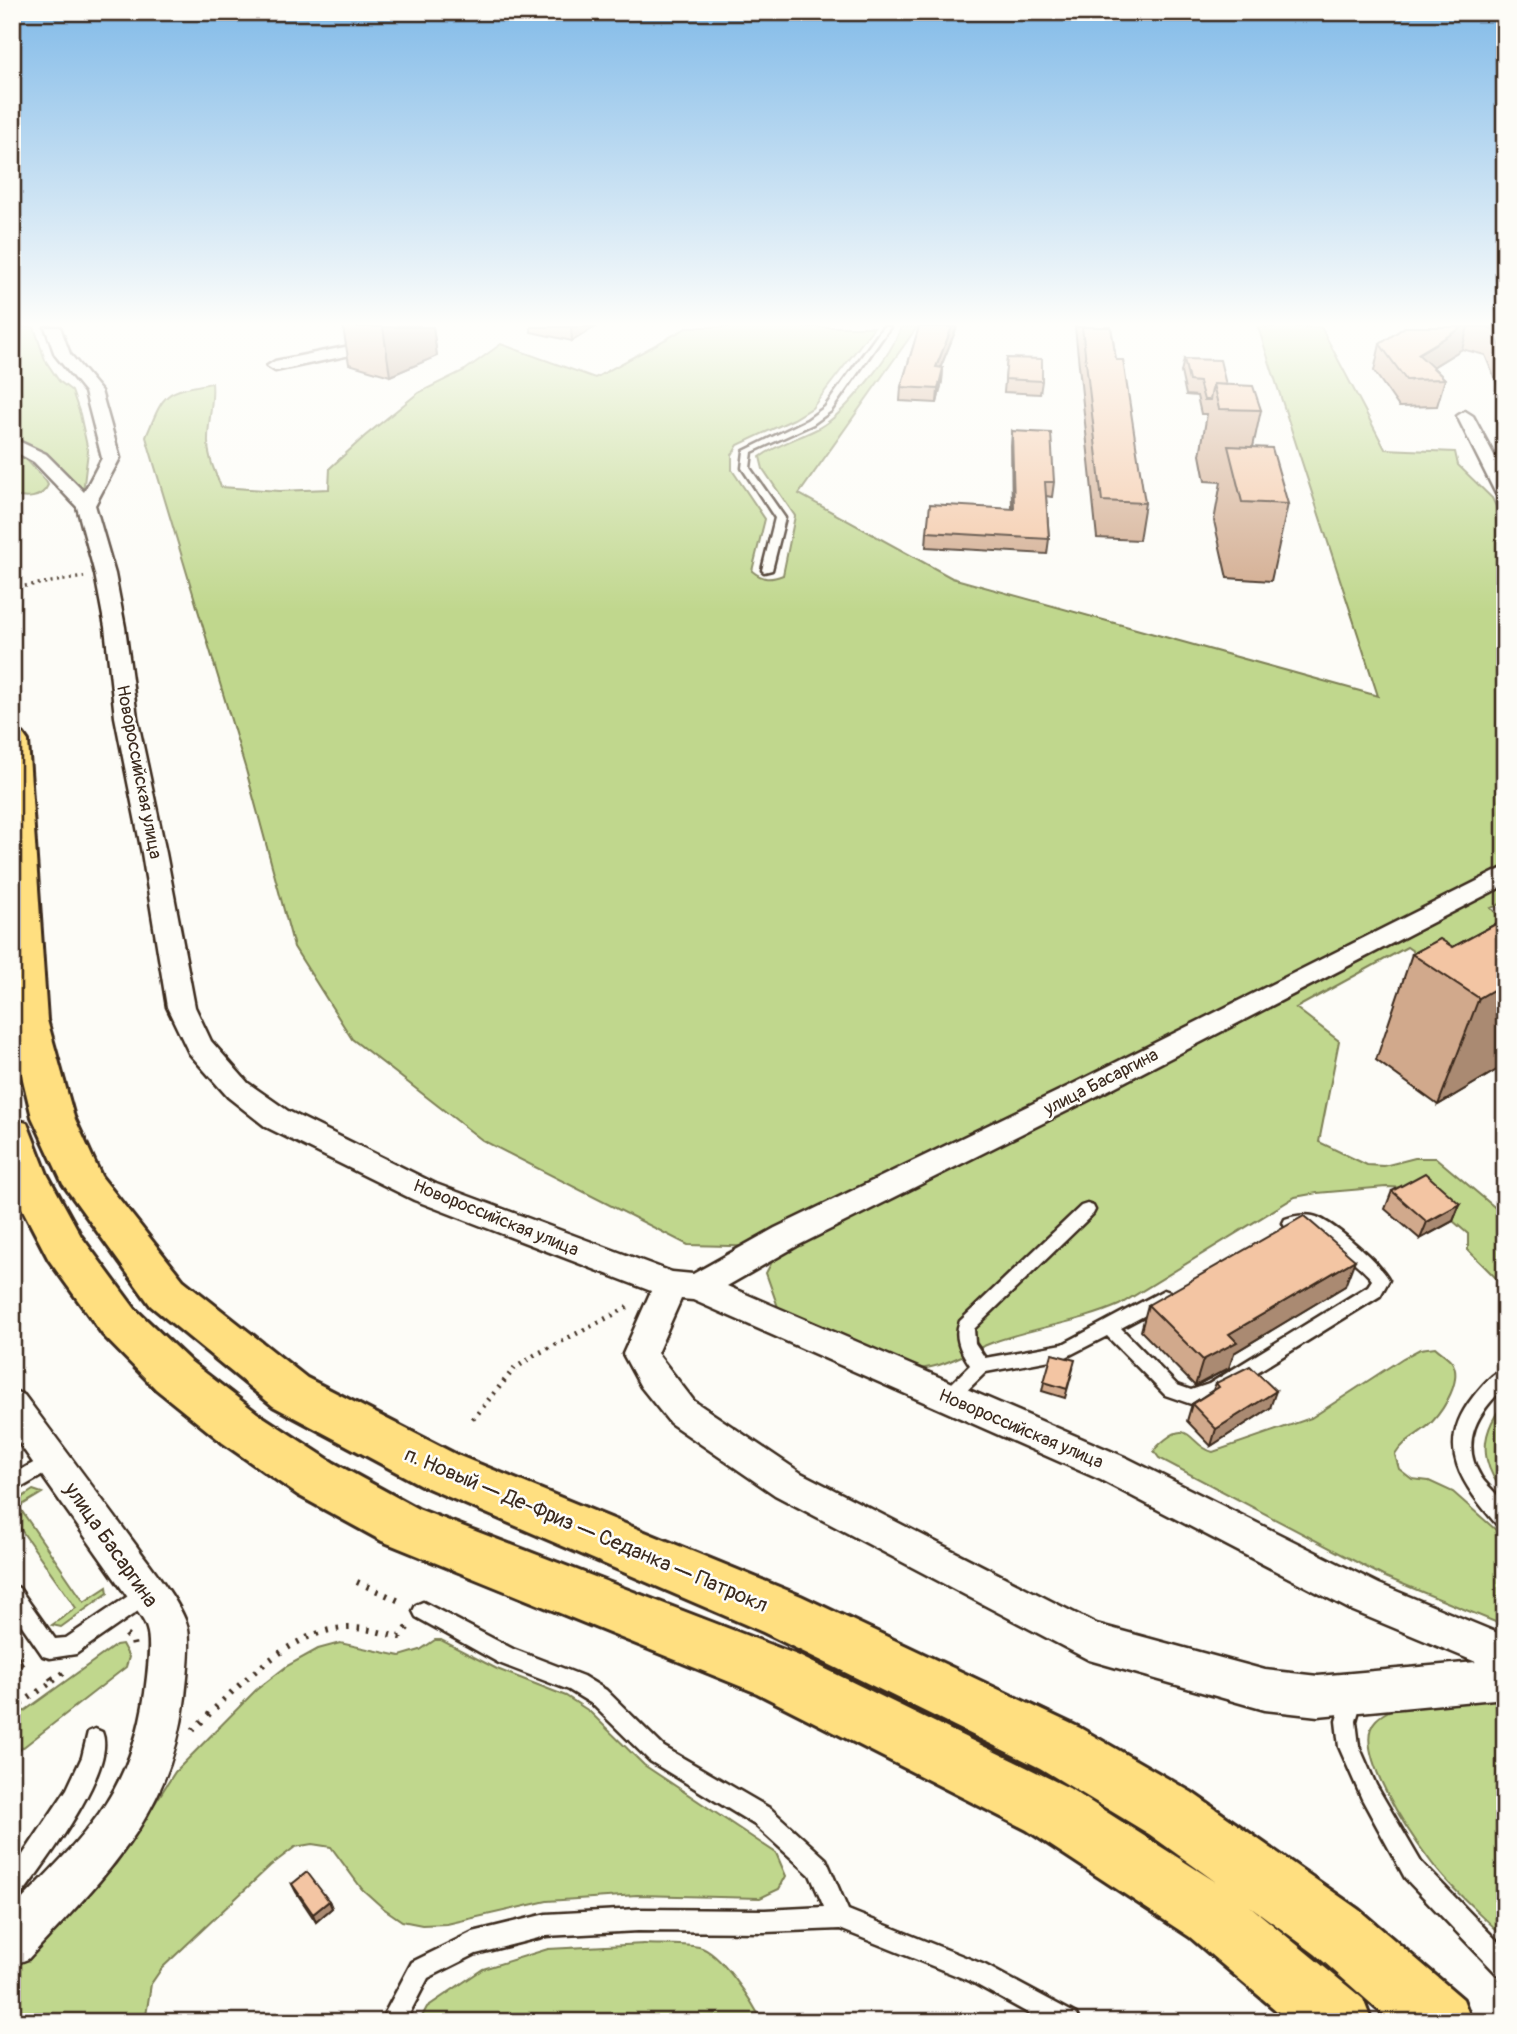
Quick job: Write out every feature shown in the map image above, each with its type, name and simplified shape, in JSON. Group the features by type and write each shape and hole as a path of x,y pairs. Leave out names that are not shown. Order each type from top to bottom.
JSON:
{"highway":[{"name":"п. Новый — Де-Фриз — Седанка — Патрокл","path":"12,741 28,1020 52,1117 84,1184 167,1293 290,1392 439,1470 782,1614 1060,1748 1170,1813 1337,1932 1440,2022"},
{"path":"12,1135 26,1174 65,1248 120,1322 173,1375 240,1428 316,1479 400,1525 778,1674 1048,1809 1212,1915 1340,2022"}],"street":[{"path":"12,443 40,458 86,505 111,457 101,422"},
{"path":"1468,422 1505,494"},
{"name":"Новороссийская улица","path":"86,505 105,573 115,627 125,717 154,853 181,1007 198,1046 238,1090 277,1119 425,1192 683,1286 1115,1469 1366,1598 1505,1655"},
{"name":"улица Басаргина","path":"683,1286 1081,1092 1505,875"},
{"path":"683,1286 640,1354 653,1377 682,1412 788,1484 1089,1641 1265,1690 1318,1696 1505,1679"},
{"name":"улица Басаргина","path":"14,1413 148,1593 167,1628 167,1675 160,1731 146,1774 128,1810 99,1851 19,1908"}],"lane":[{"path":"767,570 780,518 746,468 748,451 810,422"},
{"path":"981,1366 969,1351 965,1338 966,1326 1087,1210"},
{"path":"1110,1328 1171,1390 1191,1397 1214,1390 1374,1291 1381,1280 1377,1272 1311,1221 1292,1223 1281,1229"},
{"path":"948,1398 981,1366 1066,1350 1178,1289"},
{"path":"1505,1376 1480,1396 1463,1428 1461,1456 1475,1487 1505,1520"},
{"path":"12,1485 51,1461"},
{"path":"12,1594 50,1649 69,1647 148,1593"},
{"path":"423,1611 506,1656 576,1683 599,1697 657,1754 763,1817 818,1867 841,1918"},
{"path":"1353,1694 1346,1721 1349,1746 1369,1791 1413,1870 1505,1966"},
{"path":"19,1908 95,1752 95,1739"},
{"path":"392,2022 420,1970 473,1943 546,1925 638,1920 841,1918 977,1973 1068,2022"}],"path":[{"path":"12,588 79,578"},
{"path":"473,1419 513,1369 535,1355 683,1286"},
{"path":"191,1733 248,1678 314,1634 343,1627 399,1637 423,1611 357,1583"},
{"path":"12,1710 53,1681 44,1668"}],"green space":[{"path":"12,422 82,422 88,451 83,492 51,457 12,436"},
{"path":"152,422 209,422 209,452 221,487 280,491 329,489 330,468 382,422 788,422 738,445 732,455 732,470 765,519 752,571 763,578 770,578 783,575 795,516 763,469 760,457 829,422 850,422 799,494 952,578 1378,696 1289,422 1371,422 1385,449 1455,452 1458,465 1492,498 1505,525 1505,876 770,1247 688,1245 482,1140 352,1039 294,947 246,770 146,437"},
{"path":"12,452 26,459 46,481 48,485 42,493 28,498 12,495"},
{"path":"1505,886 1505,902 1491,908 1505,922 1452,978 1407,947 1296,1008 1339,1041 1319,1142 1367,1165 1384,1166 1415,1158 1436,1158 1505,1216 1505,1275 1499,1281 1468,1250 1468,1234 1415,1188 1386,1187 1295,1197 1119,1305 1009,1337 931,1367 907,1369 806,1326 778,1307 766,1273 774,1258 823,1230 1092,1099"},
{"path":"1435,1347 1452,1362 1455,1369 1451,1394 1432,1422 1403,1445 1395,1455 1399,1469 1412,1479 1429,1481 1453,1492 1505,1538 1505,1626 1383,1576 1159,1458 1154,1451 1166,1439 1180,1432 1186,1433 1213,1452 1311,1418 1403,1358 1420,1349"},
{"path":"1505,1404 1505,1494 1490,1469 1486,1442 1492,1422"},
{"path":"33,1490 42,1493 19,1507 84,1602 107,1587 108,1593 61,1627 52,1625 76,1608 12,1517 12,1504"},
{"path":"435,1640 441,1640 497,1669 566,1696 589,1711 644,1765 776,1853 786,1876 779,1889 760,1898 637,1895 547,1901 447,1924 422,1925 402,1921 383,1908 362,1889 331,1847 312,1844 295,1847 270,1866 162,1968 151,1984 145,2022 12,2022 12,1972 116,1864 175,1772 256,1690 287,1666 318,1649 340,1643 400,1656 420,1650"},
{"path":"122,1644 129,1657 126,1667 12,1756 12,1720 116,1645"},
{"path":"1505,1694 1505,1938 1448,1882 1411,1833 1386,1792 1371,1750 1370,1733 1376,1720 1401,1706 1437,1699"},
{"path":"644,1944 692,1946 707,1951 735,1979 762,2022 419,2022 427,2007 483,1969 548,1949"}],"building":[{"path":"1093,422 1133,422 1145,503 1102,501"},
{"path":"1012,431 1051,433 1054,482 1045,482 1049,539 927,532 930,504 1014,509"},
{"path":"1228,446 1272,448 1288,504 1242,502"},
{"path":"1505,919 1505,983 1479,998 1412,954 1440,939 1453,947"},
{"path":"1425,1173 1460,1204 1427,1222 1392,1191"},
{"path":"1304,1216 1355,1260 1229,1334 1237,1342 1203,1360 1148,1305"},
{"path":"1052,1354 1075,1360 1067,1389 1044,1382"},
{"path":"1250,1366 1276,1391 1216,1429 1192,1404 1219,1387 1216,1383"},
{"path":"307,1872 329,1901 313,1914 292,1884"}]}
